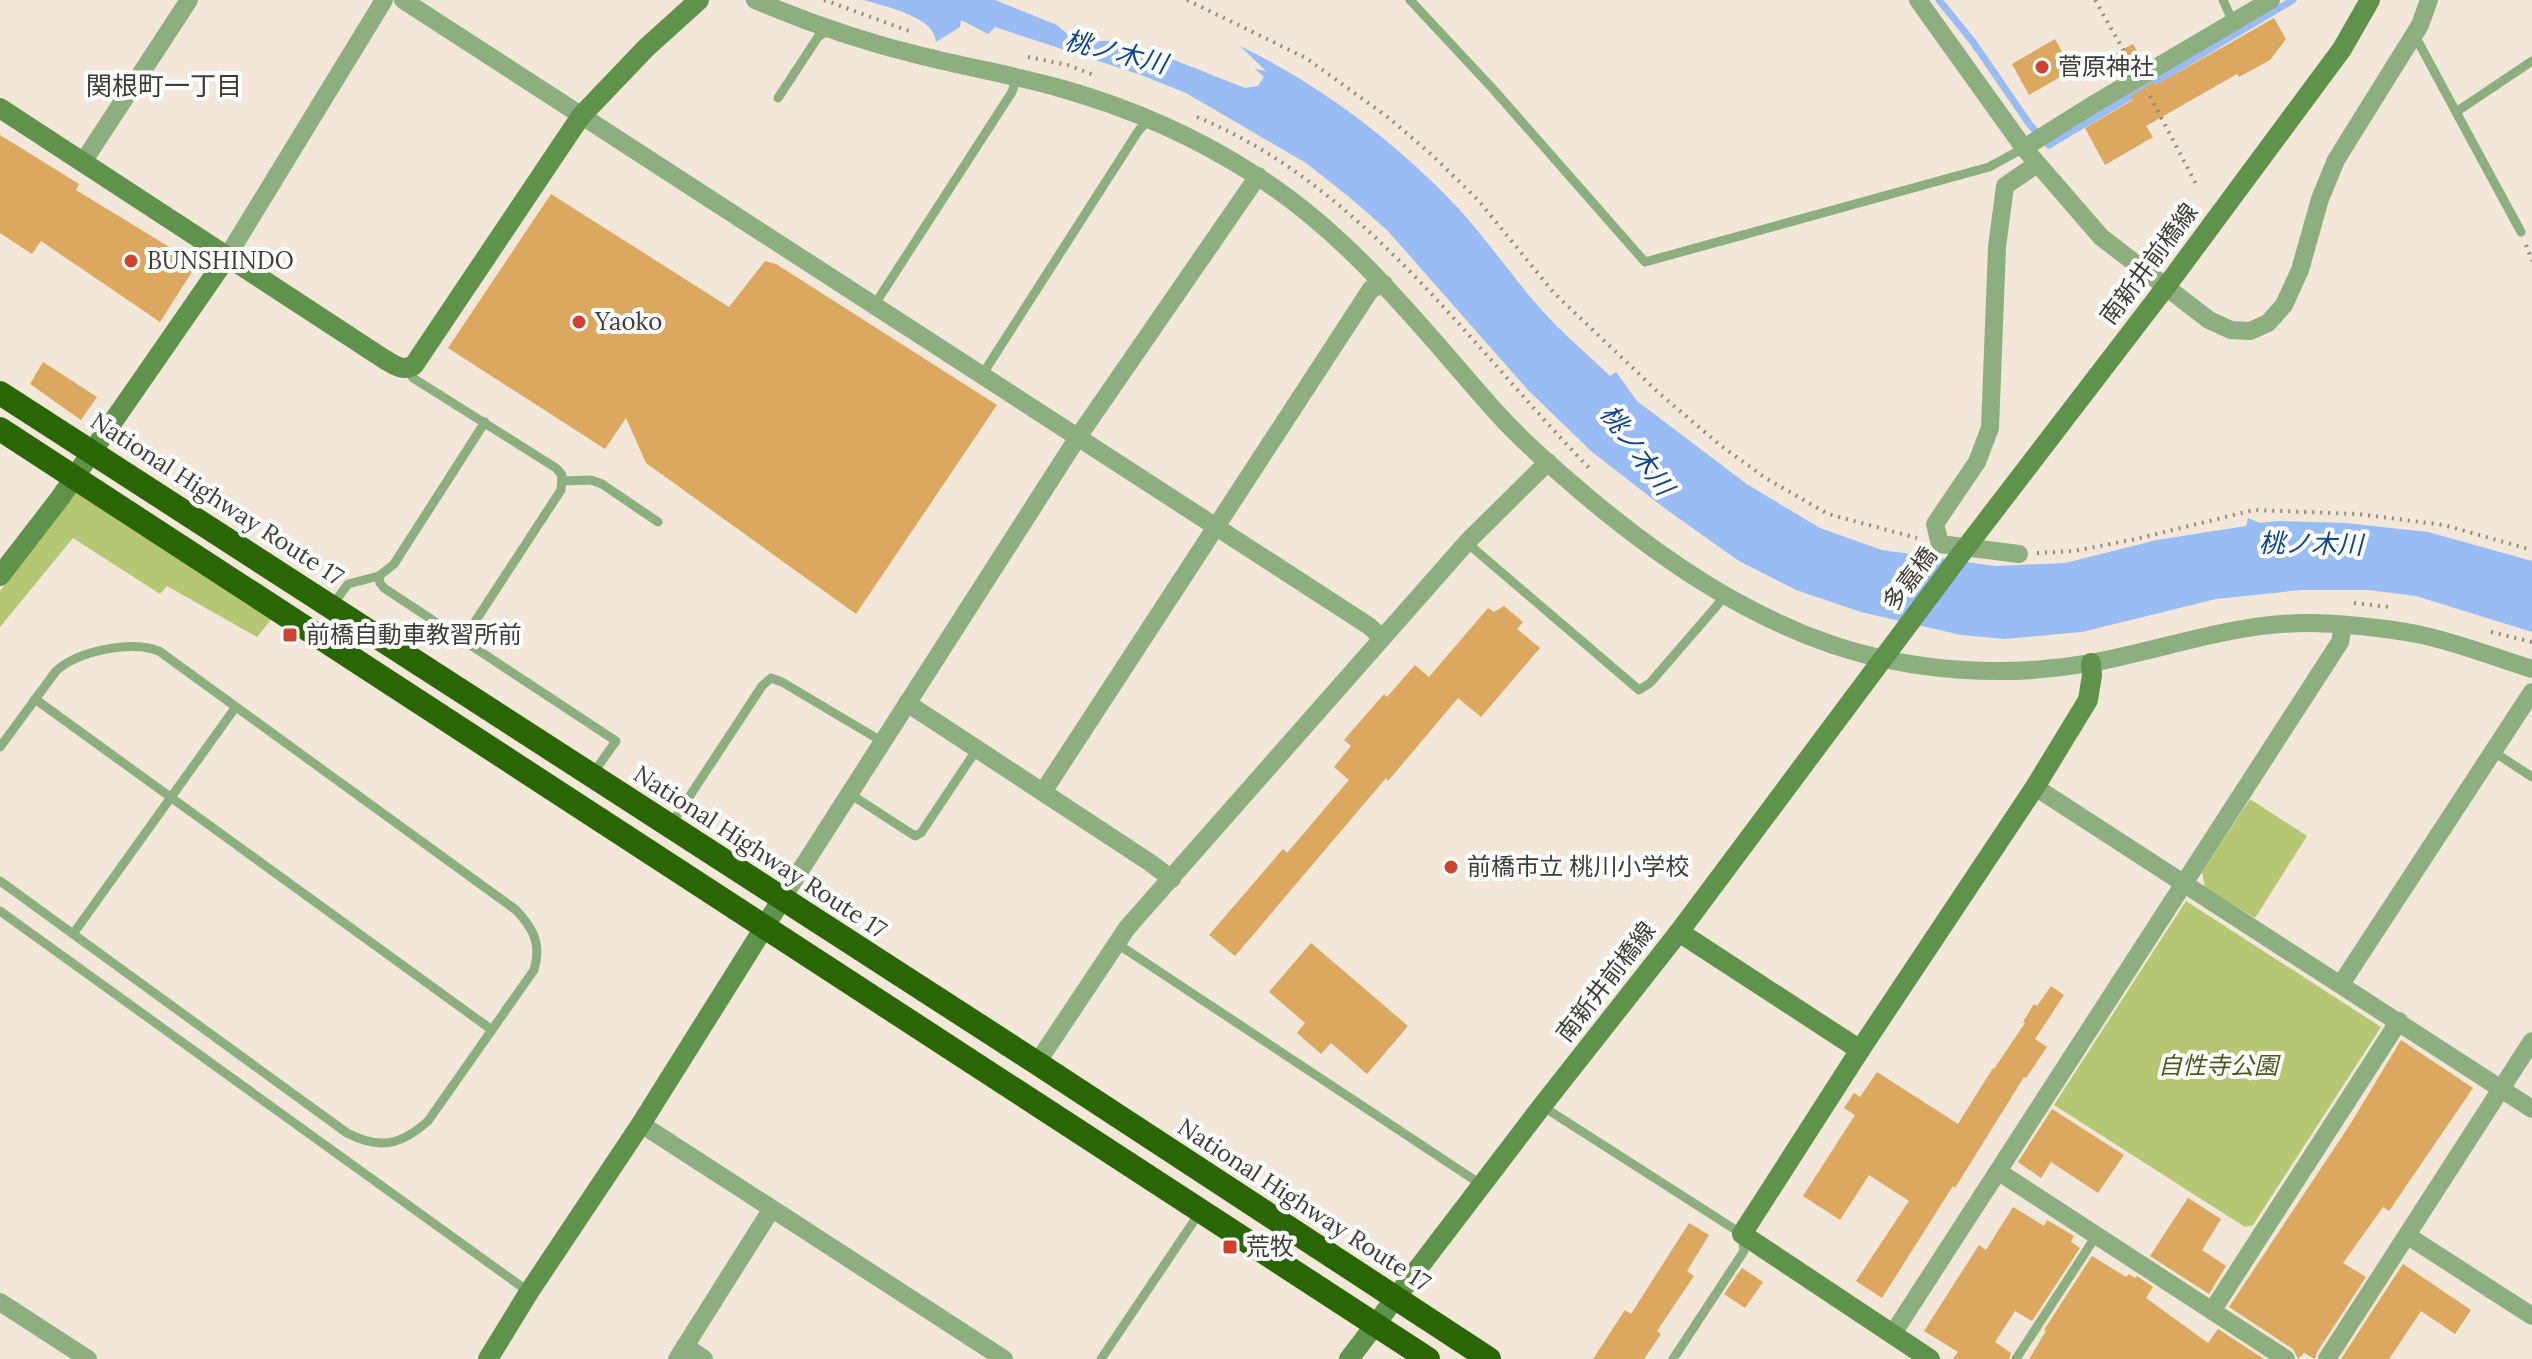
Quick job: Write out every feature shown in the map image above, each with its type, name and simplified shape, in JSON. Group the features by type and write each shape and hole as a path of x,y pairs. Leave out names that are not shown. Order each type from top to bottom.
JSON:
{"highway":[{"name":"National Highway Route 17","path":"0,393 1489,1359"},
{"path":"0,429 1428,1359"}],"street":[{"path":"83,162 189,0"},
{"path":"0,576 227,257 384,0"},
{"path":"403,0 1216,526 1369,626 1382,638"},
{"path":"0,108 393,365 407,369 414,365 581,116 646,48 699,0"},
{"path":"755,0 828,30 922,57 1060,88 1149,120 1213,150 1258,176 1328,231 1384,284 1501,417 1637,539 1728,598 1802,634 1883,660 1959,670 2009,671 2091,663 2219,632 2309,623 2418,634 2532,669"},
{"path":"1918,0 2024,148 2101,237 2209,320 2231,330 2250,331 2268,323 2284,305 2300,270 2320,199 2336,160 2414,33 2429,0"},
{"path":"2024,148 2271,0"},
{"name":"南新井前橋線","path":"1963,551 2165,288 2342,49 2370,0"},
{"path":"2019,554 1963,551 1940,544 1935,524 1977,462 1990,428 1997,247 2005,186 2037,164"},
{"path":"488,1359 1078,437 1258,176"},
{"path":"1043,792 1371,289 1384,284"},
{"path":"1037,1063 1116,943 1466,542 1548,462"},
{"path":"0,555 49,499 74,476"},
{"name":"多嘉橋","path":"1900,635 1963,551"},
{"path":"1892,1335 2340,642 2343,626"},
{"name":"南新井前橋線","path":"1349,1359 1679,932 1900,635"},
{"path":"1930,1359 1742,1234 2035,787 2088,700 2091,663"},
{"path":"2341,984 2532,692"},
{"path":"907,703 1172,879"},
{"path":"2035,787 2532,1109"},
{"path":"1679,932 1860,1050"},
{"path":"2212,1311 2399,1021"},
{"path":"2327,1359 2532,1041"},
{"path":"641,1124 1004,1359"},
{"path":"1999,1172 2286,1359"},
{"path":"704,1359 681,1353 771,1210"},
{"path":"2408,1236 2532,1316"},
{"path":"0,1302 64,1352 88,1359"}],"lane":[{"path":"1410,0 1645,262 1989,167 2024,148"},
{"path":"2223,0 2233,22"},
{"path":"778,98 818,37 828,30"},
{"path":"2414,33 2521,232"},
{"path":"2456,112 2532,61"},
{"path":"875,304 1012,92 1015,82 1021,79"},
{"path":"982,375 1139,130 1149,120"},
{"path":"407,369 413,378 556,468 562,475 561,490 463,640"},
{"path":"331,607 348,584 379,576 394,564 485,422"},
{"path":"563,481 591,480 602,484 658,522"},
{"path":"1466,542 1639,690 1650,683 1720,602 1728,598"},
{"path":"379,576 384,588 616,741 591,776"},
{"path":"0,747 56,671 76,657 121,648 148,647 173,661 516,910 532,927 537,948 534,970 428,1121 417,1132 399,1141 363,1141 347,1133 0,881"},
{"path":"670,827 762,686 771,678 883,742"},
{"path":"35,699 492,1030"},
{"path":"73,934 235,708"},
{"path":"850,794 915,836 921,833 977,749"},
{"path":"2494,752 2532,777"},
{"path":"0,911 529,1292"},
{"path":"1116,943 1482,1185"},
{"path":"1542,1106 1742,1234 1744,1251 1673,1359"},
{"path":"1101,1359 1200,1211"},
{"path":"2016,1359 2096,1236"}],"path":[{"path":"1187,0 1306,58 1389,118 1478,200 1554,293 1660,394 1720,445 1764,477 1828,514 1940,544"},
{"path":"2095,0 2197,186"},
{"path":"1019,55 1068,65 1107,80"},
{"path":"1185,112 1271,156 1322,191 1407,270 1593,473"},
{"path":"2019,554 2074,551 2254,510 2358,514 2444,525 2532,550"},
{"path":"2352,603 2391,607"},
{"path":"2486,630 2532,642"}],"green space":[{"path":"78,487 274,616 257,637 167,586 160,594 73,538 0,627 0,591"},
{"path":"2250,799 2307,836 2255,918 2205,888 2202,872"},
{"name":"自性寺公園","path":"2186,901 2381,1027 2253,1225 2245,1227 2054,1105"}],"water":[{"name":"桃ノ木川","path":"864,0 995,0 1057,25 1075,41 1107,41 1154,52 1245,88 1258,86 1264,77 1255,69 1266,71 1240,46 1270,62 1329,98 1410,161 1459,209 1550,319 1610,376 1616,372 1637,401 1748,485 1820,528 1882,550 1995,566 2065,563 2157,540 2246,526 2248,518 2260,523 2345,523 2428,532 2532,561 2532,632 2416,596 2368,590 2301,590 2216,599 2082,632 2005,639 1961,635 1861,612 1796,590 1739,561 1592,452 1528,390 1387,230 1306,163 1186,93 1141,75 995,27 988,34 961,20 960,27 936,42 927,25 918,19"}],"building":[{"path":"2274,18 2286,39 2270,60 2239,77 2237,74 2146,126 2153,137 2105,165 2085,128 2133,100 2131,96 2154,82 2156,85"},
{"name":"菅原神社","path":"2055,39 2072,70 2029,95 2012,64"},
{"path":"2133,44 2143,61 2119,75 2109,57"},
{"path":"0,135 79,184 76,190 197,264 160,322 41,241 32,254 0,233"},
{"path":"551,194 729,307 765,261 776,264 997,405 856,614 646,463 626,418 605,449 448,348"},
{"path":"43,362 97,397 81,420 30,384"},
{"path":"1504,606 1523,622 1517,629 1540,648 1481,717 1458,698 1235,956 1209,935 1283,849 1287,853 1349,780 1334,767 1351,746 1344,740 1384,694 1387,697 1415,665 1429,677 1488,608 1494,612"},
{"path":"1311,943 1408,1026 1367,1074 1331,1043 1321,1054 1297,1033 1305,1023 1269,992"},
{"path":"2051,986 2064,995 2035,1039 2047,1047 2024,1077 1882,1298 1856,1281 1909,1201 1869,1175 1840,1220 1803,1196 1855,1115 1844,1108 1854,1093 1860,1097 1877,1072 1958,1124 2025,1023 2034,1004 2037,1006"},
{"path":"2401,1040 2473,1088 2389,1211 2383,1207 2343,1263 2366,1277 2315,1359 2304,1353 2298,1359 2293,1349 2229,1307 2351,1123"},
{"path":"2052,1109 2124,1155 2098,1193 2051,1162 2041,1178 2018,1162"},
{"path":"2188,1198 2221,1219 2202,1250 2226,1266 2209,1294 2150,1256"},
{"path":"2013,1207 2044,1226 2047,1220 2074,1236 2071,1242 2080,1248 2032,1321 2015,1311 1995,1342 2011,1353 2009,1359 1953,1359 1958,1352 1924,1331 1979,1245 1986,1250"},
{"path":"1689,1223 1709,1235 1687,1271 1694,1276 1657,1331 1661,1334 1644,1359 1593,1359 1625,1310 1631,1314"},
{"path":"2092,1256 2126,1277 2129,1274 2135,1278 2137,1276 2153,1287 2146,1298 2208,1343 2218,1329 2264,1359 2029,1359"},
{"path":"2403,1264 2471,1310 2455,1334 2421,1311 2389,1359 2341,1359"},
{"path":"1742,1268 1763,1282 1745,1308 1724,1294"}],"waterway":[{"path":"1939,0 1973,42 2030,125 2049,145 2293,0"}],"place":[{"name":"菅原神社","path":"2042,67"},
{"name":"BUNSHINDO","path":"131,261"},
{"name":"Yaoko","path":"579,322"},
{"name":"前橋自動車教習所前","path":"290,635"},
{"name":"前橋市立 桃川小学校","path":"1451,867"},
{"name":"荒牧","path":"1230,1247"}],"district":[{"name":"関根町一丁目","path":"164,86"}]}
